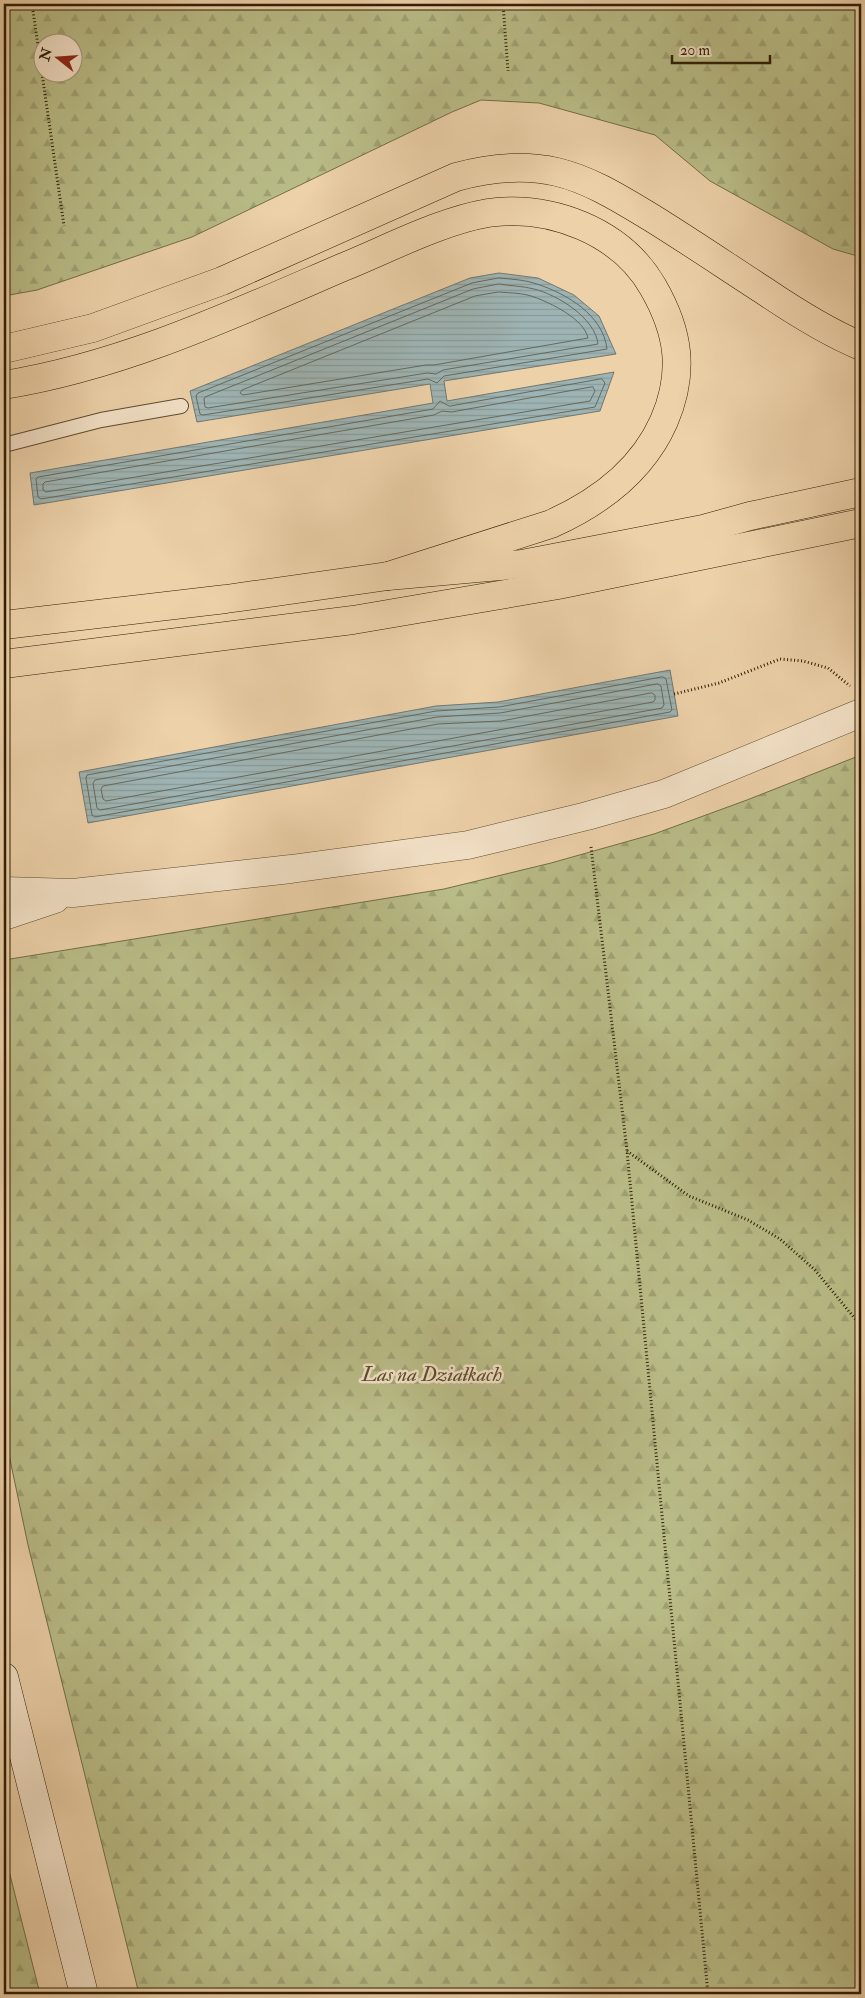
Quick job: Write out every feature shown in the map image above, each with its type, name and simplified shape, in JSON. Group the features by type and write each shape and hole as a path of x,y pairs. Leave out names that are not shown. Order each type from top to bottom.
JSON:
{"main road":[{"path":"4,349 93,328 222,281 456,177 476,171 517,167 558,172 608,192 676,233 790,308 861,346"},
{"path":"4,385 26,382 103,363 236,314 442,226 488,213 510,212 556,217 576,223 620,248 636,263 650,282 664,306 674,335 675,385 670,407 649,449 615,486 572,514 550,524 388,576"},
{"path":"4,625 226,599 388,576 522,564 703,529 750,516 861,492"},
{"path":"4,664 353,620 558,585 861,523"}],"street":[{"path":"4,890 73,894 291,869 468,845 587,816 664,794 857,703"},
{"path":"4,916 73,894"},
{"path":"4,1677 84,1994"}],"lane":[{"path":"4,445 101,420 181,406"}],"path":[{"path":"32,4 64,226"},
{"path":"502,4 508,71"},
{"path":"674,694 719,683 780,659 803,661 828,668 850,685 857,703"},
{"path":"587,816 627,1151 708,1994"},
{"path":"627,1151 688,1196 748,1220 780,1239 814,1270 861,1326"}],"green space":[{"path":"4,4 861,4 861,257 833,249 710,181 655,135 539,103 481,100 452,112 192,237 37,290 4,296"},
{"name":"Las na Działkach","path":"861,755 861,1994 139,1994 28,1545 4,1431 4,960 444,889 551,863 654,834"},
{"path":"4,1851 40,1994 4,1994"}],"water":[{"path":"499,273 538,278 574,295 599,316 616,354 444,381 447,401 614,372 600,411 34,505 30,473 433,403 430,384 197,422 190,391 470,278"},
{"path":"670,670 678,716 88,823 79,772 436,706 498,702"}]}
